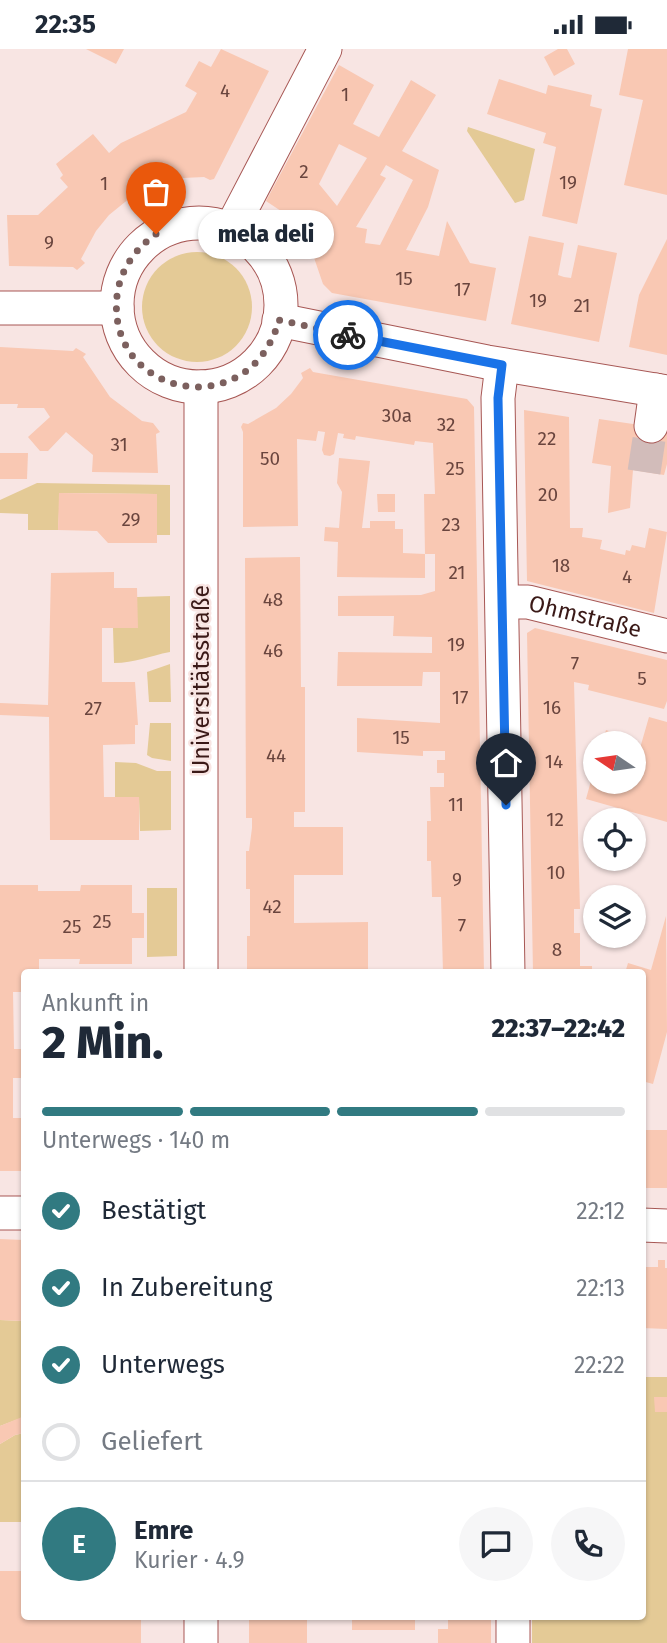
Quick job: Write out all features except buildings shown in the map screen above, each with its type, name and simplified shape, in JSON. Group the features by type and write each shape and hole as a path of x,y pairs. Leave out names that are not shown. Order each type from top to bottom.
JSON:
{"street":[{"path":"231,229 325,49"},
{"path":"193,223 231,229 253,243 265,255 273,270 280,295 279,320 272,342 252,367 223,384 201,387 177,385 147,369 131,352 118,320 118,289 129,262 141,246 156,234 174,226 193,223"},
{"path":"0,308 117,308"},
{"path":"279,320 502,365 662,391 651,426"},
{"path":"502,365 498,398 503,602 495,902 507,969"},
{"name":"Universitätsstraße","path":"201,387 201,969"},
{"name":"Ohmstraße","path":"503,602 528,603 667,636"},
{"path":"0,1213 21,1213"},
{"path":"646,1225 667,1226"},
{"path":"201,1620 201,1643"},
{"path":"513,1620 513,1643"}],"shaded area":[{"path":"468,127 535,149 524,200 515,203 467,131"},
{"path":"197,252 218,256 236,268 248,286 252,307 248,328 236,346 218,358 197,362 176,358 158,346 146,328 142,307 146,286 158,268 176,256"},
{"path":"37,483 170,485 170,535 157,535 157,494 60,493 58,530 28,530 28,514 0,513 0,500"},
{"path":"170,596 170,652 114,663 113,628 137,628 137,597"},
{"path":"170,664 171,702 149,702 147,672"},
{"path":"150,723 171,723 171,761 147,755"},
{"path":"115,762 136,763 157,771 171,771 171,830 140,831 139,797 115,797"},
{"path":"147,888 177,888 177,956 147,957"},
{"path":"0,1320 21,1321 21,1418 0,1426"},
{"path":"646,1377 667,1377 667,1643 532,1643 532,1620 646,1620"},
{"path":"21,1434 21,1522 0,1522 0,1444"}],"tunnel":[{"path":"644,472 651,426"}],"way so far":[{"path":"156,234 141,246 129,262 118,289 117,308 125,342 139,361 156,376 189,387 212,386 233,380 252,367 267,351 279,320 348,335"}],"place":[{"name":"mela deli","path":"156,234"}],"route":[{"path":"348,335 502,365 498,398 506,805"}]}
